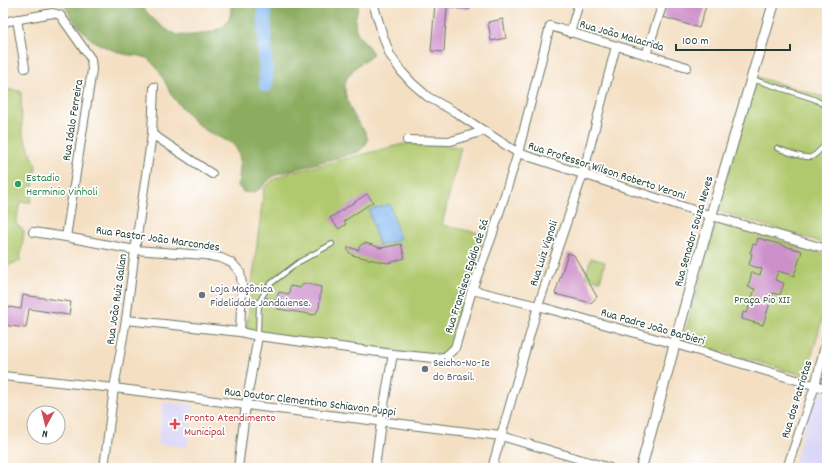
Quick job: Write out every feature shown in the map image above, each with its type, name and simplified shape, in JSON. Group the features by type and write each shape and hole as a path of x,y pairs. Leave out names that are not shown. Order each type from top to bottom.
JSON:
{"street":[{"name":"Rua Professor Wilson Roberto Veroni","path":"373,3 390,55 401,71 412,83 428,96 518,153 712,216 827,250"},
{"path":"570,33 579,3"},
{"path":"646,55 663,3"},
{"name":"Rua Senador Souza Neves","path":"641,468 675,344 774,3"},
{"name":"Rua Idalo Ferreira","path":"17,19 53,13 60,15 91,58 92,70 66,237"},
{"path":"3,22 17,19 25,68"},
{"name":"Rua João Malacrida","path":"550,26 687,67"},
{"name":"Rua Francisco Egídio de Sá","path":"126,320 240,332 258,336 393,354 434,358 445,357 455,348 472,290 492,236 518,153 550,26"},
{"name":"Rua Luiz Vignoli","path":"492,468 538,306 582,174 616,46"},
{"name":"Rua João Ruiz Galian","path":"104,468 114,388 126,320 152,134 154,87"},
{"path":"407,140 451,141 483,131"},
{"path":"152,134 212,174"},
{"name":"Rua Pastor João Marcondes","path":"33,232 135,250 204,255 221,258 232,263 240,272 242,284 240,332"},
{"name":"Rua Padre João Barbieri","path":"472,290 538,306 675,344 827,389"},
{"path":"238,468 246,406 258,336"},
{"name":"Rua dos Patriotas","path":"787,468 815,386 827,337"},
{"path":"375,468 381,422 393,354"},
{"name":"Rua Doutor Clementino Schiavon Puppi","path":"3,376 114,388 246,406 501,436 610,468"}],"lane":[{"path":"752,78 822,103 827,107"},
{"path":"777,148 799,156 809,157 814,156 826,144 827,141"},
{"path":"258,336 259,302 269,285 299,262 332,244"}],"shaded area":[{"path":"815,392 827,395 827,468 793,468"},
{"name":"Pronto Atendimento Municipal","path":"163,402 193,405 187,447 158,444"}],"green space":[{"path":"64,3 139,3 160,25 170,32 180,35 194,35 216,30 226,24 231,11 231,3 294,3 294,6 300,9 321,9 338,3 357,3 359,5 355,24 357,32 373,54 351,72 346,80 345,90 350,108 364,130 367,137 367,142 358,152 278,174 258,190 249,193 243,192 238,186 240,161 238,152 234,146 197,124 173,97 159,72 148,59 145,57 124,54 104,47 94,41 78,26 69,14"},
{"path":"757,77 827,98 827,244 717,211"},
{"name":"Estadio Herminio Vinholi","path":"3,89 21,91 22,132 36,166 31,202 20,202 16,224 24,231 20,261 11,264 3,272"},
{"path":"403,144 461,147 442,225 483,234 455,345 443,354 432,355 246,333 264,188 273,180 286,174"},
{"name":"Praça Pio XII","path":"717,221 827,255 827,302 806,376 683,340"},
{"path":"591,258 605,262 600,281 585,277"}],"water":[{"path":"390,204 400,240 379,246 369,210"}],"building":[{"path":"435,3 470,3 470,9 447,7 444,52 431,51"},
{"path":"667,3 707,3 699,28 663,17"},
{"path":"503,19 506,38 491,41 488,22"},
{"path":"367,194 373,202 344,221 346,224 339,229 330,218"},
{"path":"758,238 802,251 794,276 778,271 775,280 784,283 780,295 773,293 763,325 742,319 743,312 747,313 755,289 748,287 752,272 760,275 762,269 749,265 752,254 750,253 753,244 756,245"},
{"path":"366,243 381,248 401,244 405,258 389,263 352,255 348,251 348,247 359,250 359,247 362,244"},
{"path":"568,253 574,255 597,297 591,303 555,294"},
{"path":"304,283 321,287 319,308 315,315 278,309 276,306 263,304 265,298 276,300 279,292 289,294 290,286 300,288"},
{"path":"23,295 71,302 69,315 29,309 26,328 3,325 3,306 21,309"}],"waterway":[{"path":"264,3 266,85"}],"place":[{"name":"Estadio Herminio Vinholi","path":"18,184"},
{"name":"Loja Maçônica Fidelidade Jandaiense.","path":"202,295"},
{"name":"Seicho-No-Ie do Brasil.","path":"425,369"},
{"name":"Pronto Atendimento Municipal","path":"175,424"}]}
